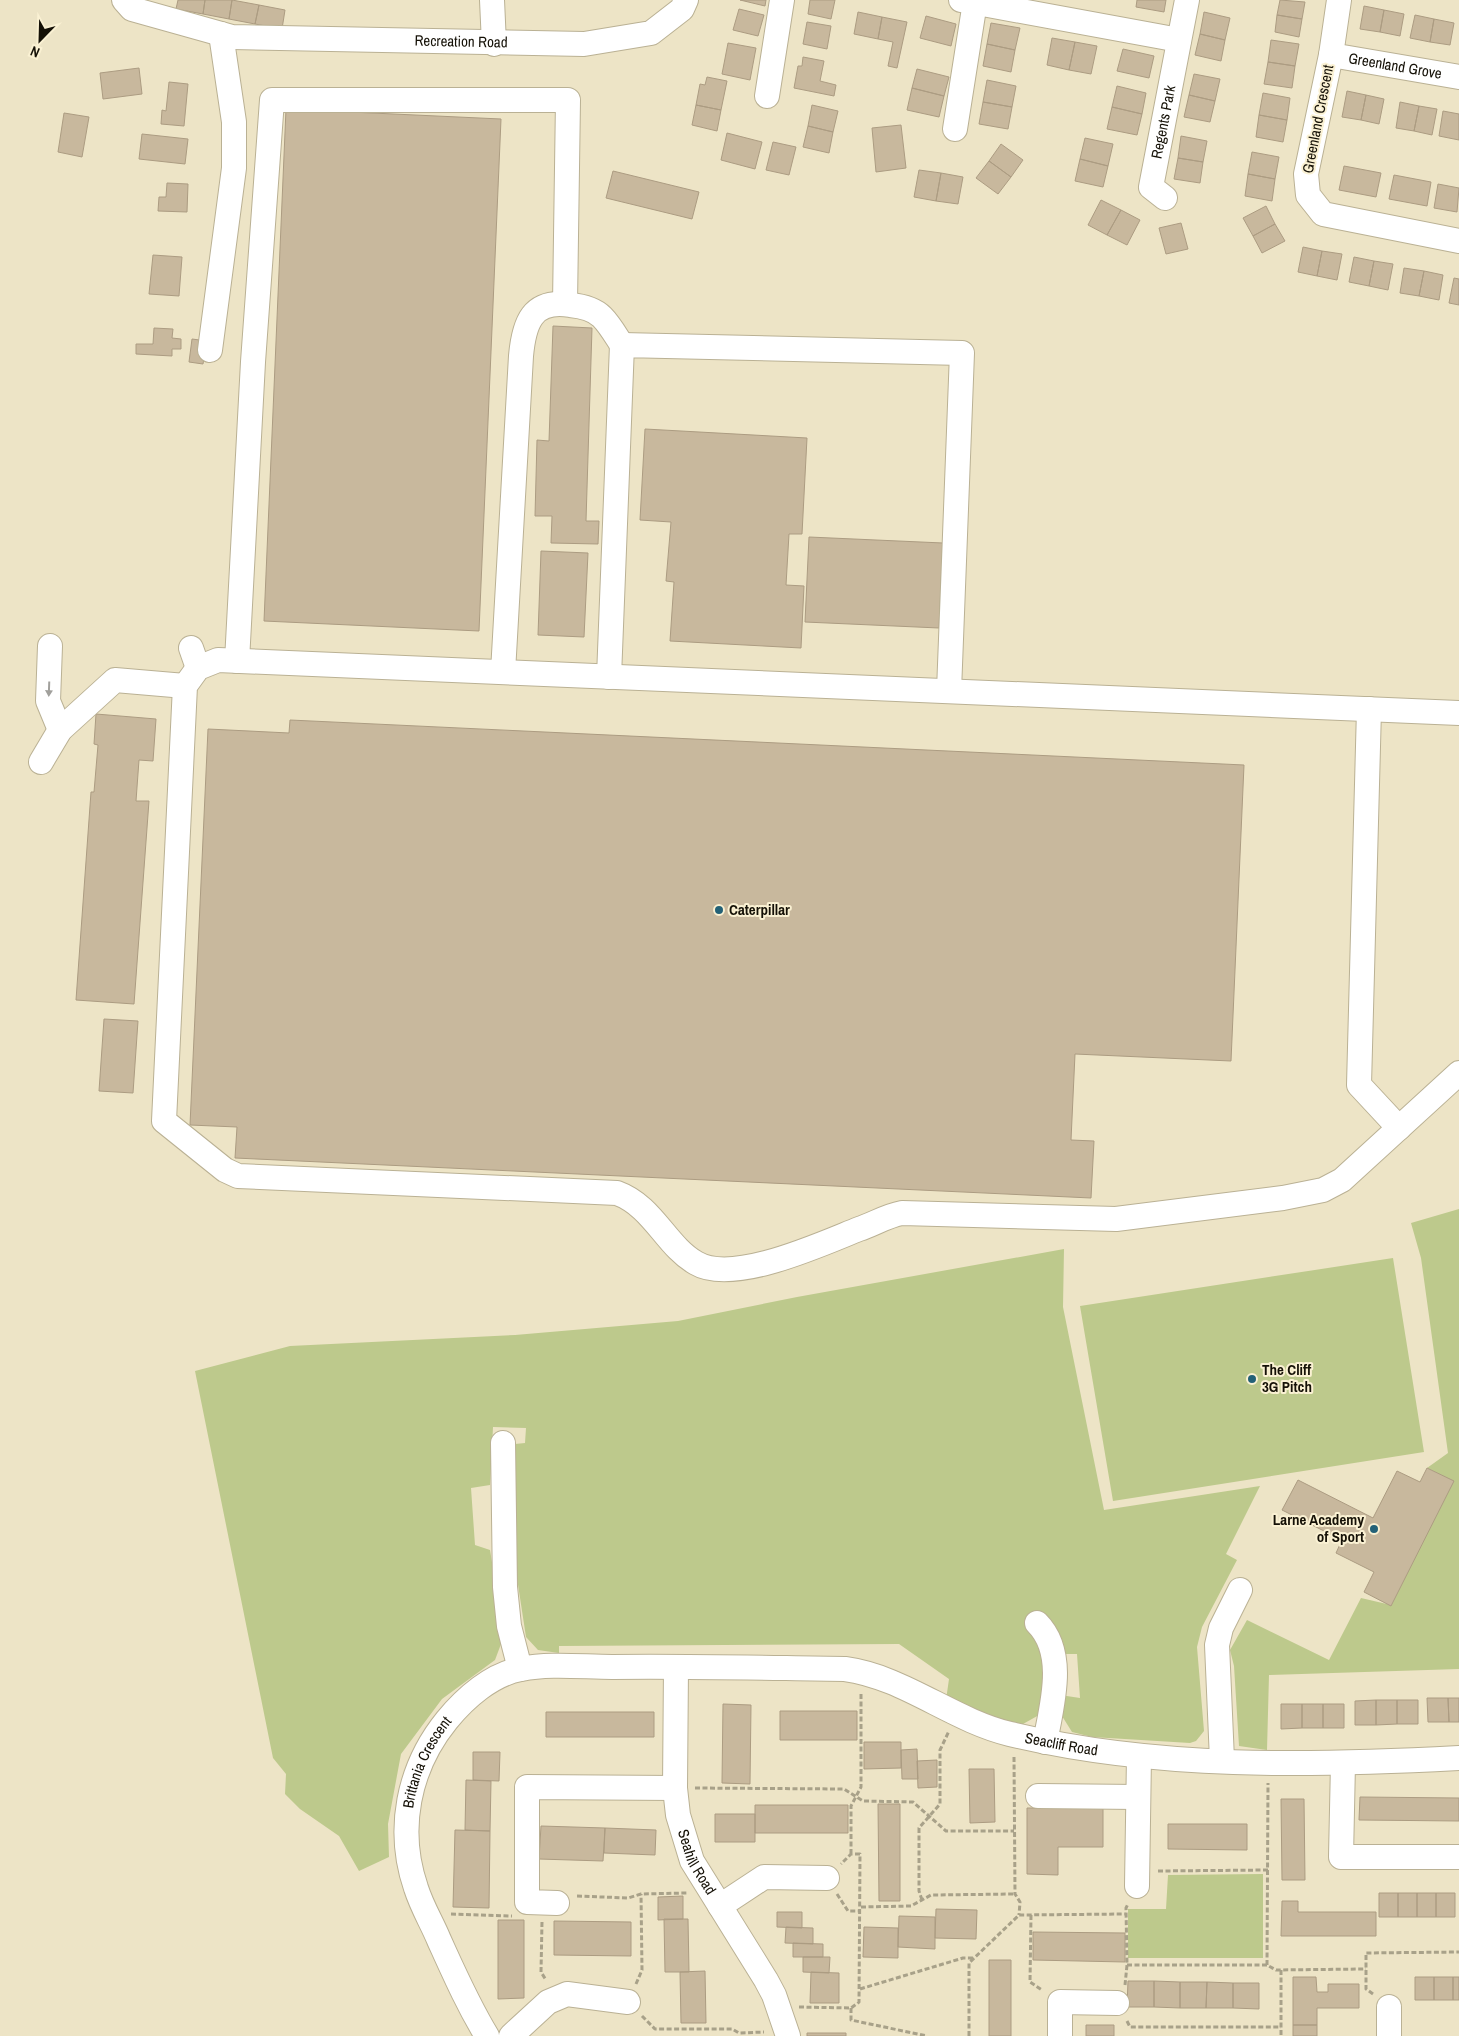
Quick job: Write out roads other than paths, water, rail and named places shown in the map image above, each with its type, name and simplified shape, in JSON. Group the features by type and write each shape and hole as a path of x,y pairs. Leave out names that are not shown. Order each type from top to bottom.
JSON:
{"street":[{"name":"Recreation Road","path":"124,0 132,9 232,37 494,44 584,44 651,33 682,9 686,0"},
{"path":"492,0 494,44"},
{"path":"767,96 782,0"},
{"name":"Regents Park","path":"1165,198 1151,187 1187,0"},
{"name":"Greenland Crescent","path":"1339,0 1331,55 1306,174 1308,195 1322,214 1459,241"},
{"path":"956,129 968,1 1021,5 1179,40"},
{"path":"210,350 234,168 234,122 221,34"},
{"name":"Greenland Grove","path":"1331,55 1459,77"},
{"path":"237,661 252,392 272,100 568,100 565,304"},
{"path":"503,672 522,340 528,324 537,309 549,303 584,307 601,316 622,345 609,677"},
{"path":"622,345 962,354 949,691"},
{"path":"50,646 48,701 60,730"},
{"path":"41,762 60,730 114,680 191,667 218,660 1459,713"},
{"path":"191,667 164,1121 231,1173 238,1176 617,1193 633,1200 690,1259 706,1268 729,1270 765,1263 862,1228 888,1216 902,1213 1116,1219 1283,1198 1323,1190 1342,1180 1459,1073"},
{"path":"1368,709 1359,1085 1399,1128"},
{"path":"503,1442 505,1587 509,1626 520,1669"},
{"path":"1222,1760 1217,1645 1221,1628 1240,1590"},
{"path":"1037,1623 1051,1640 1054,1657 1054,1698 1046,1742"},
{"name":"Brittania Crescent","path":"486,2036 426,1914 416,1889 408,1854 407,1819 412,1782 434,1737 450,1715 470,1696 489,1682 520,1669 676,1667"},
{"name":"Seacliff Road","path":"676,1667 845,1669 863,1672 884,1679 993,1729 1046,1742 1139,1756 1269,1763 1459,1758"},
{"name":"Seahill Road","path":"676,1667 675,1788 684,1837 692,1861 766,1980 787,2034"},
{"path":"1137,1879 1139,1756"},
{"path":"1342,1762 1341,1857 1459,1857"},
{"path":"542,1903 527,1787 675,1788"},
{"path":"1038,1796 1138,1797"},
{"path":"720,1906 764,1877 827,1878"},
{"path":"511,2036 548,2002 567,1994 628,2002"},
{"path":"1060,2036 1060,2002 1117,2002"},
{"path":"1389,2007 1389,2036"}],"place":[{"name":"Caterpillar","path":"719,910"},
{"name":"The Cliff 3G Pitch","path":"1252,1379"},
{"name":"Larne Academy of Sport","path":"1374,1529"}]}
